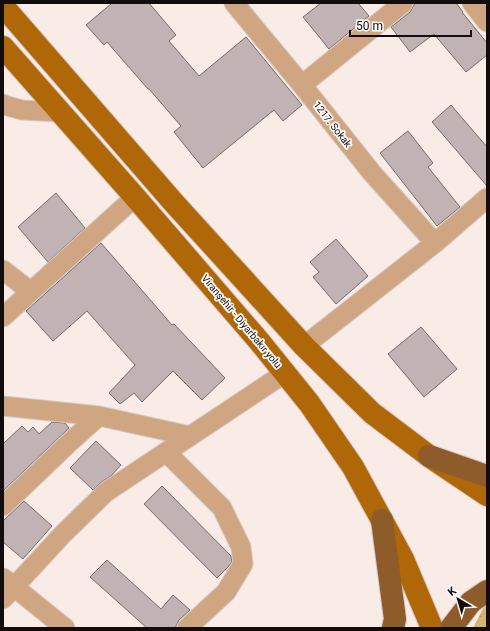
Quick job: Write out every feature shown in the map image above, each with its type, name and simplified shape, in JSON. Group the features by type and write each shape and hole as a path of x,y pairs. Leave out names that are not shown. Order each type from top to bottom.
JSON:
{"highway":[{"path":"429,456 487,476"},
{"path":"382,520 395,619 393,628"},
{"path":"450,628 471,602 487,591"}],"main road":[{"path":"3,6 174,203 304,346 372,413 429,456 487,495"},
{"name":"Viranşehir - Diyarbakır yolu","path":"3,47 135,197 259,341 309,402 354,467 403,559 432,628"}],"street":[{"name":"1217. Sokak","path":"234,3 372,173 435,243"},
{"path":"302,85 403,3"},
{"path":"472,3 487,22"},
{"path":"3,104 22,110 60,112"},
{"path":"3,317 135,197"},
{"path":"304,346 435,243 487,198"},
{"path":"3,270 30,292"},
{"path":"65,628 7,588 106,492 285,372"},
{"path":"3,406 99,416 190,436"},
{"path":"3,506 99,416"},
{"path":"166,452 222,508 241,547 243,564 226,592 187,628"}],"green space":[{"path":"487,605 487,628 473,628 484,607"}],"building":[{"path":"112,3 149,3 176,35 169,41 199,76 246,37 302,105 283,121 274,110 203,168 174,132 181,126 107,42 104,45 86,25"},
{"path":"321,3 358,3 369,16 329,49 303,17"},
{"path":"415,3 456,3 487,43 487,55 466,72 434,34 410,52 391,27 410,12"},
{"path":"451,105 487,147 487,186 432,122"},
{"path":"408,131 433,163 428,167 460,207 437,226 380,153"},
{"path":"56,193 85,228 48,262 18,227"},
{"path":"336,239 368,276 336,304 313,277 319,272 310,262"},
{"path":"101,243 172,325 174,324 225,378 202,400 173,371 142,402 134,393 120,404 109,393 135,365 87,311 53,341 26,311"},
{"path":"421,327 457,369 424,397 388,354"},
{"path":"52,422 65,423 69,428 3,491 3,444 22,426 28,432 33,427 39,434"},
{"path":"96,441 121,465 111,476 100,483 93,490 70,468"},
{"path":"162,486 231,556 232,562 217,578 144,504"},
{"path":"24,501 52,526 23,559 3,542 3,521"},
{"path":"107,560 161,609 173,595 190,610 179,620 175,628 147,628 90,577"}]}
